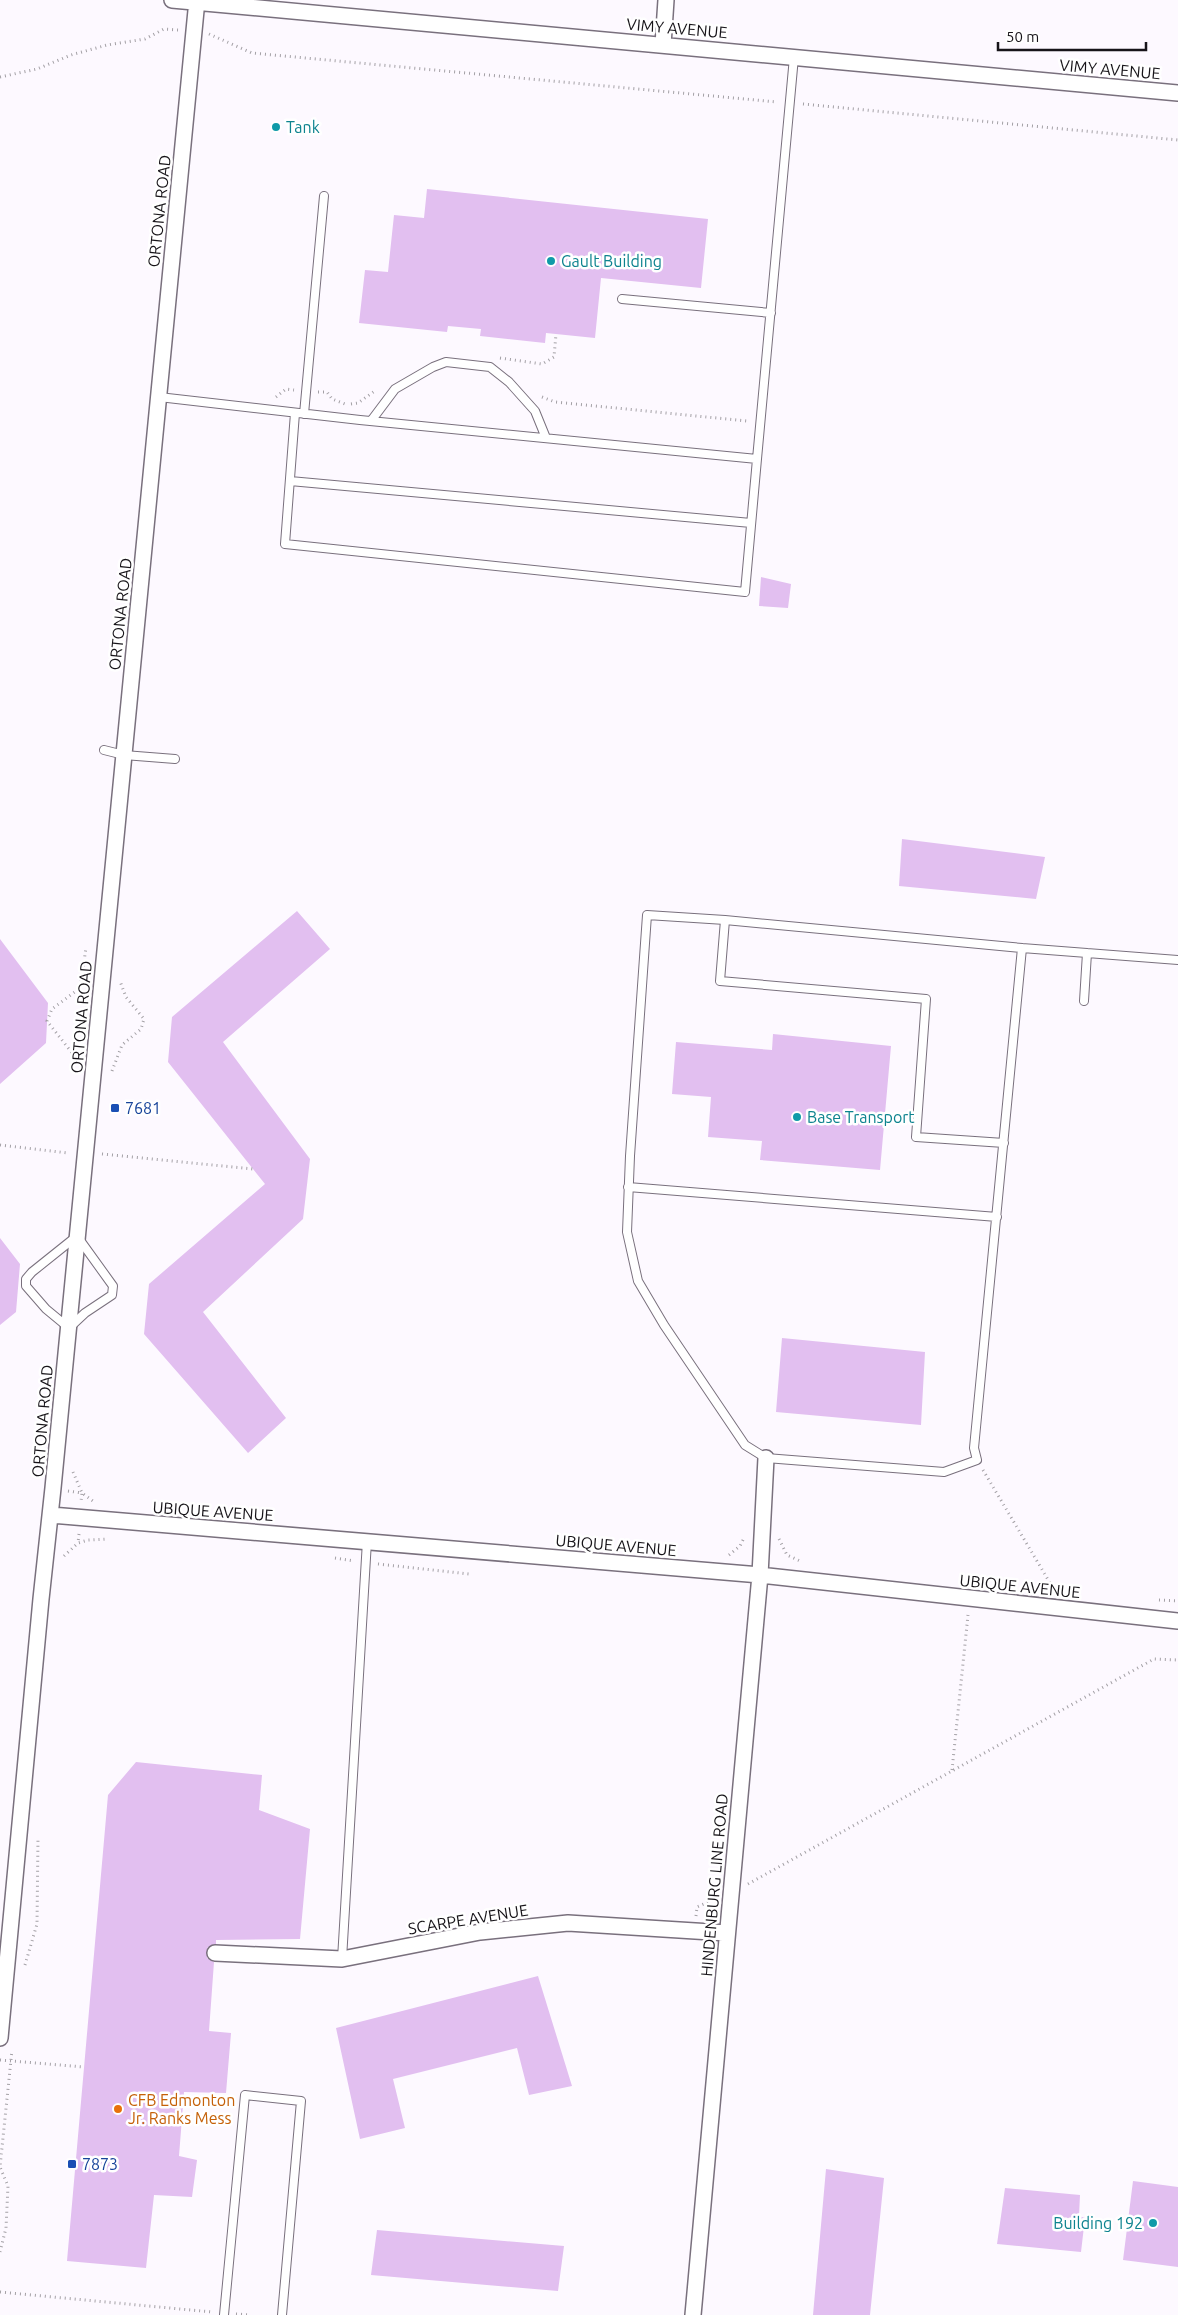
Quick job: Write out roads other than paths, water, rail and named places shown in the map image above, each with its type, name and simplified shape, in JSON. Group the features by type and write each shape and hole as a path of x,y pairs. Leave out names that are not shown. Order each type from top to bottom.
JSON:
{"street":[{"name":"VIMY AVENUE","path":"172,0 1178,93"},
{"path":"662,44 666,0"},
{"name":"ORTONA ROAD","path":"0,2038 5,1936 51,1516 197,1"},
{"name":"HINDENBURG LINE ROAD","path":"693,2315 760,1575 766,1458"},
{"name":"UBIQUE AVENUE","path":"51,1516 367,1540 760,1575 1178,1622"},
{"name":"SCARPE AVENUE","path":"215,1953 342,1959 480,1932 568,1923 727,1933"}],"lane":[{"path":"295,413 286,544 745,592 794,57"},
{"path":"304,414 324,196"},
{"path":"622,299 771,313"},
{"path":"372,421 395,389 433,367 446,362 490,367 509,382 535,411 546,438"},
{"path":"158,397 304,414 757,459"},
{"path":"290,481 752,523"},
{"path":"104,750 124,755 175,759"},
{"path":"1022,948 974,1448 977,1460 944,1472 766,1458 745,1445 664,1326 638,1281 627,1232 628,1187 647,915 725,920 1022,948 1178,960"},
{"path":"725,920 720,981 926,999 916,1137 1004,1144"},
{"path":"1084,1002 1087,953"},
{"path":"628,1187 997,1217"},
{"path":"77,1236 113,1286 112,1295 84,1313 69,1328 37,1300 26,1286 26,1279 77,1236"},
{"path":"342,1959 367,1540"},
{"path":"224,2314 244,2095 301,2101 282,2315"}],"place":[{"name":"Tank","path":"276,127"},
{"name":"Gault Building","path":"551,261"},
{"name":"7681","path":"115,1108"},
{"name":"Base Transport","path":"797,1117"},
{"name":"CFB Edmonton Jr. Ranks Mess","path":"118,2109"},
{"name":"7873","path":"72,2164"},
{"name":"Building 192","path":"1153,2223"}]}
